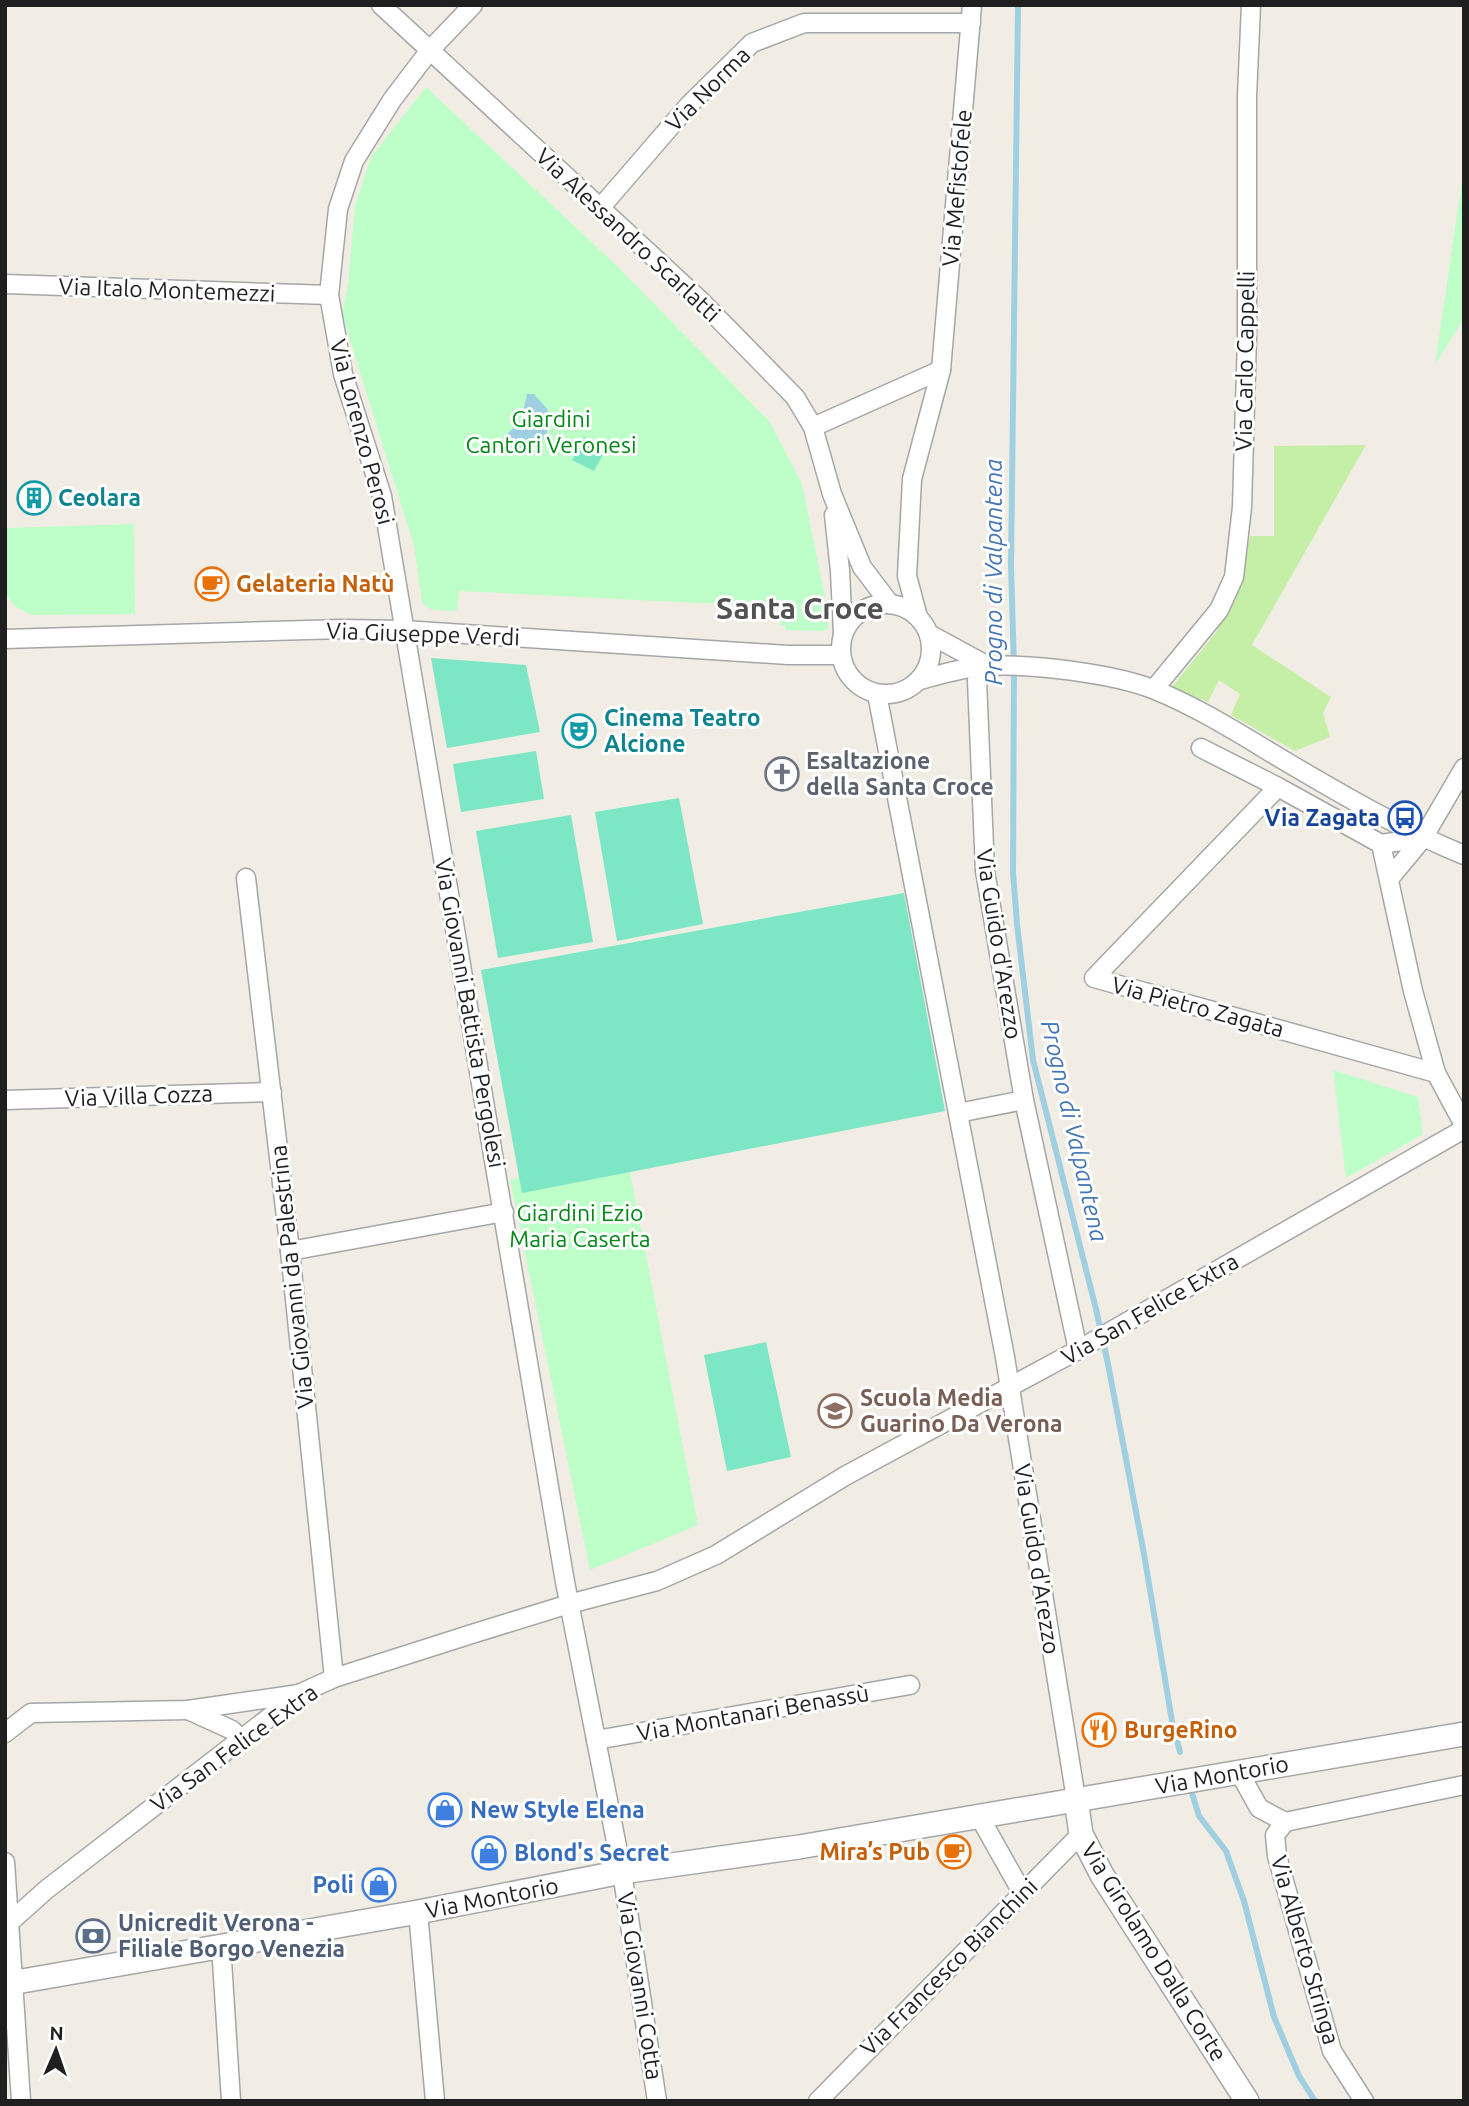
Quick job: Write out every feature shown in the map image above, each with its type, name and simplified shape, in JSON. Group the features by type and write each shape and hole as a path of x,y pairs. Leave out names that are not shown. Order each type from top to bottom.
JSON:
{"street":[{"name":"Via Alessandro Scarlatti","path":"381,5 701,301 795,397 813,427 832,494 862,567 890,604"},
{"name":"Via Lorenzo Perosi","path":"404,630 382,496 343,374 330,295 338,209 354,161 392,100 430,50 473,5"},
{"name":"Via Carlo Cappelli","path":"1154,689 1219,610 1234,576 1242,506 1247,337 1247,96 1251,5"},
{"name":"Via Norma","path":"601,207 689,105 752,43 804,23 971,14"},
{"name":"Via Mefistofele","path":"918,617 907,576 912,479 941,370 971,14"},
{"name":"Via Italo Montemezzi","path":"5,284 330,295"},
{"path":"813,427 941,370"},
{"name":"Via Alessandro Scarlatti","path":"832,494 843,634"},
{"path":"890,604 900,606 918,617 929,634 931,658 920,680 908,690 893,695 877,694 852,681 844,669 840,655 843,634 850,621 861,611 875,605 890,604"},
{"name":"Via Giuseppe Verdi","path":"5,639 342,629 404,630 788,655 840,655"},
{"name":"Via Giovanni Battista Pergolesi","path":"404,630 569,1604"},
{"path":"929,634 991,666"},
{"path":"920,680 991,666 1033,667 1094,674 1154,689 1237,731 1423,838 1464,855"},
{"name":"Via Guido d'Arezzo","path":"991,666 977,680 985,871 1024,1100 1081,1348"},
{"name":"Via Guido d'Arezzo","path":"877,694 1010,1386 1076,1799"},
{"path":"1201,748 1381,844 1423,838"},
{"path":"1389,879 1423,838 1464,768"},
{"name":"Via Pietro Zagata","path":"1278,787 1094,978 1436,1073"},
{"path":"1381,844 1413,991 1436,1073 1464,1127"},
{"name":"Via Giovanni da Palestrina","path":"246,878 290,1251 334,1678"},
{"name":"Via Villa Cozza","path":"5,1100 272,1092"},
{"path":"958,1113 1024,1100"},
{"name":"Via San Felice Extra","path":"9,1923 47,1889 301,1693 334,1678 569,1604 657,1581 716,1555 845,1476 1116,1329 1464,1127"},
{"path":"290,1251 504,1212"},
{"path":"569,1604 622,1872"},
{"name":"Via Montanari Benassù","path":"596,1740 910,1685"},
{"path":"5,1733 31,1713 188,1710 301,1693"},
{"path":"188,1710 232,1730 241,1739"},
{"name":"Via Montorio","path":"9,1983 418,1912 622,1872 799,1847 1464,1734"},
{"name":"Via Alberto Stringa","path":"1239,1772 1259,1808 1285,1822 1275,1835 1277,1856 1328,2038 1332,2050 1364,2101"},
{"path":"1285,1822 1464,1785"},
{"name":"Via Girolamo Dalla Corte","path":"1076,1799 1081,1834 1102,1875 1247,2101"},
{"path":"979,1815 1023,1894"},
{"name":"Via Francesco Bianchini","path":"818,2101 1081,1834"},
{"path":"5,1862 9,1983 21,2101"},
{"name":"Via Giovanni Cotta","path":"622,1872 657,2101"},
{"path":"418,1912 435,2101"},
{"path":"221,1945 231,2101"}],"green space":[{"name":"Giardini Cantori Veronesi","path":"426,87 616,265 770,422 802,484 829,617 828,628 823,631 785,630 785,626 781,625 781,607 459,591 457,611 433,609 422,602 414,546 342,314 348,285 355,206 371,157"},
{"path":"1464,167 1464,318 1435,365"},
{"path":"584,437 606,449 594,471 572,460"},
{"path":"1366,445 1252,645 1331,697 1323,713 1330,737 1295,751 1231,715 1240,694 1219,680 1208,702 1172,687 1217,631 1241,581 1250,536 1274,536 1274,446"},
{"path":"134,524 135,614 31,615 15,606 5,594 5,528"},
{"path":"431,658 526,665 540,732 447,748"},
{"path":"536,751 544,799 461,812 453,764"},
{"path":"679,798 703,924 617,941 595,812"},
{"path":"571,815 593,942 498,958 476,831"},
{"path":"904,893 945,1111 522,1193 481,970"},
{"path":"1333,1070 1418,1097 1423,1134 1346,1178"},
{"name":"Giardini Ezio Maria Caserta","path":"626,1151 698,1525 590,1570 510,1180"},
{"path":"766,1342 791,1457 727,1471 704,1355"}],"water":[{"path":"527,394 534,394 548,410 548,428 541,442 535,446 514,448 500,441 521,420"}],"waterway":[{"name":"Progno di Valpantena","path":"1018,5 1011,565 1014,667 1013,872 1017,924 1033,1060 1108,1364 1172,1721 1180,1752"},
{"name":"Progno di Valpantena","path":"1192,1793 1199,1816 1226,1851 1244,1901 1274,2017 1299,2076 1315,2101"}],"place":[{"name":"Ceolara","path":"34,498"},
{"name":"Gelateria Natù","path":"212,584"},
{"name":"Cinema Teatro Alcione","path":"579,731"},
{"name":"Esaltazione della Santa Croce","path":"782,774"},
{"name":"Via Zagata","path":"1405,818"},
{"name":"Scuola Media Guarino Da Verona","path":"835,1411"},
{"name":"BurgeRino","path":"1099,1730"},
{"name":"New Style Elena","path":"445,1810"},
{"name":"Mira’s Pub","path":"954,1852"},
{"name":"Blond's Secret","path":"489,1853"},
{"name":"Poli","path":"379,1885"},
{"name":"Unicredit Verona - Filiale Borgo Venezia","path":"93,1936"}],"district":[{"name":"Santa Croce","path":"800,609"}]}
